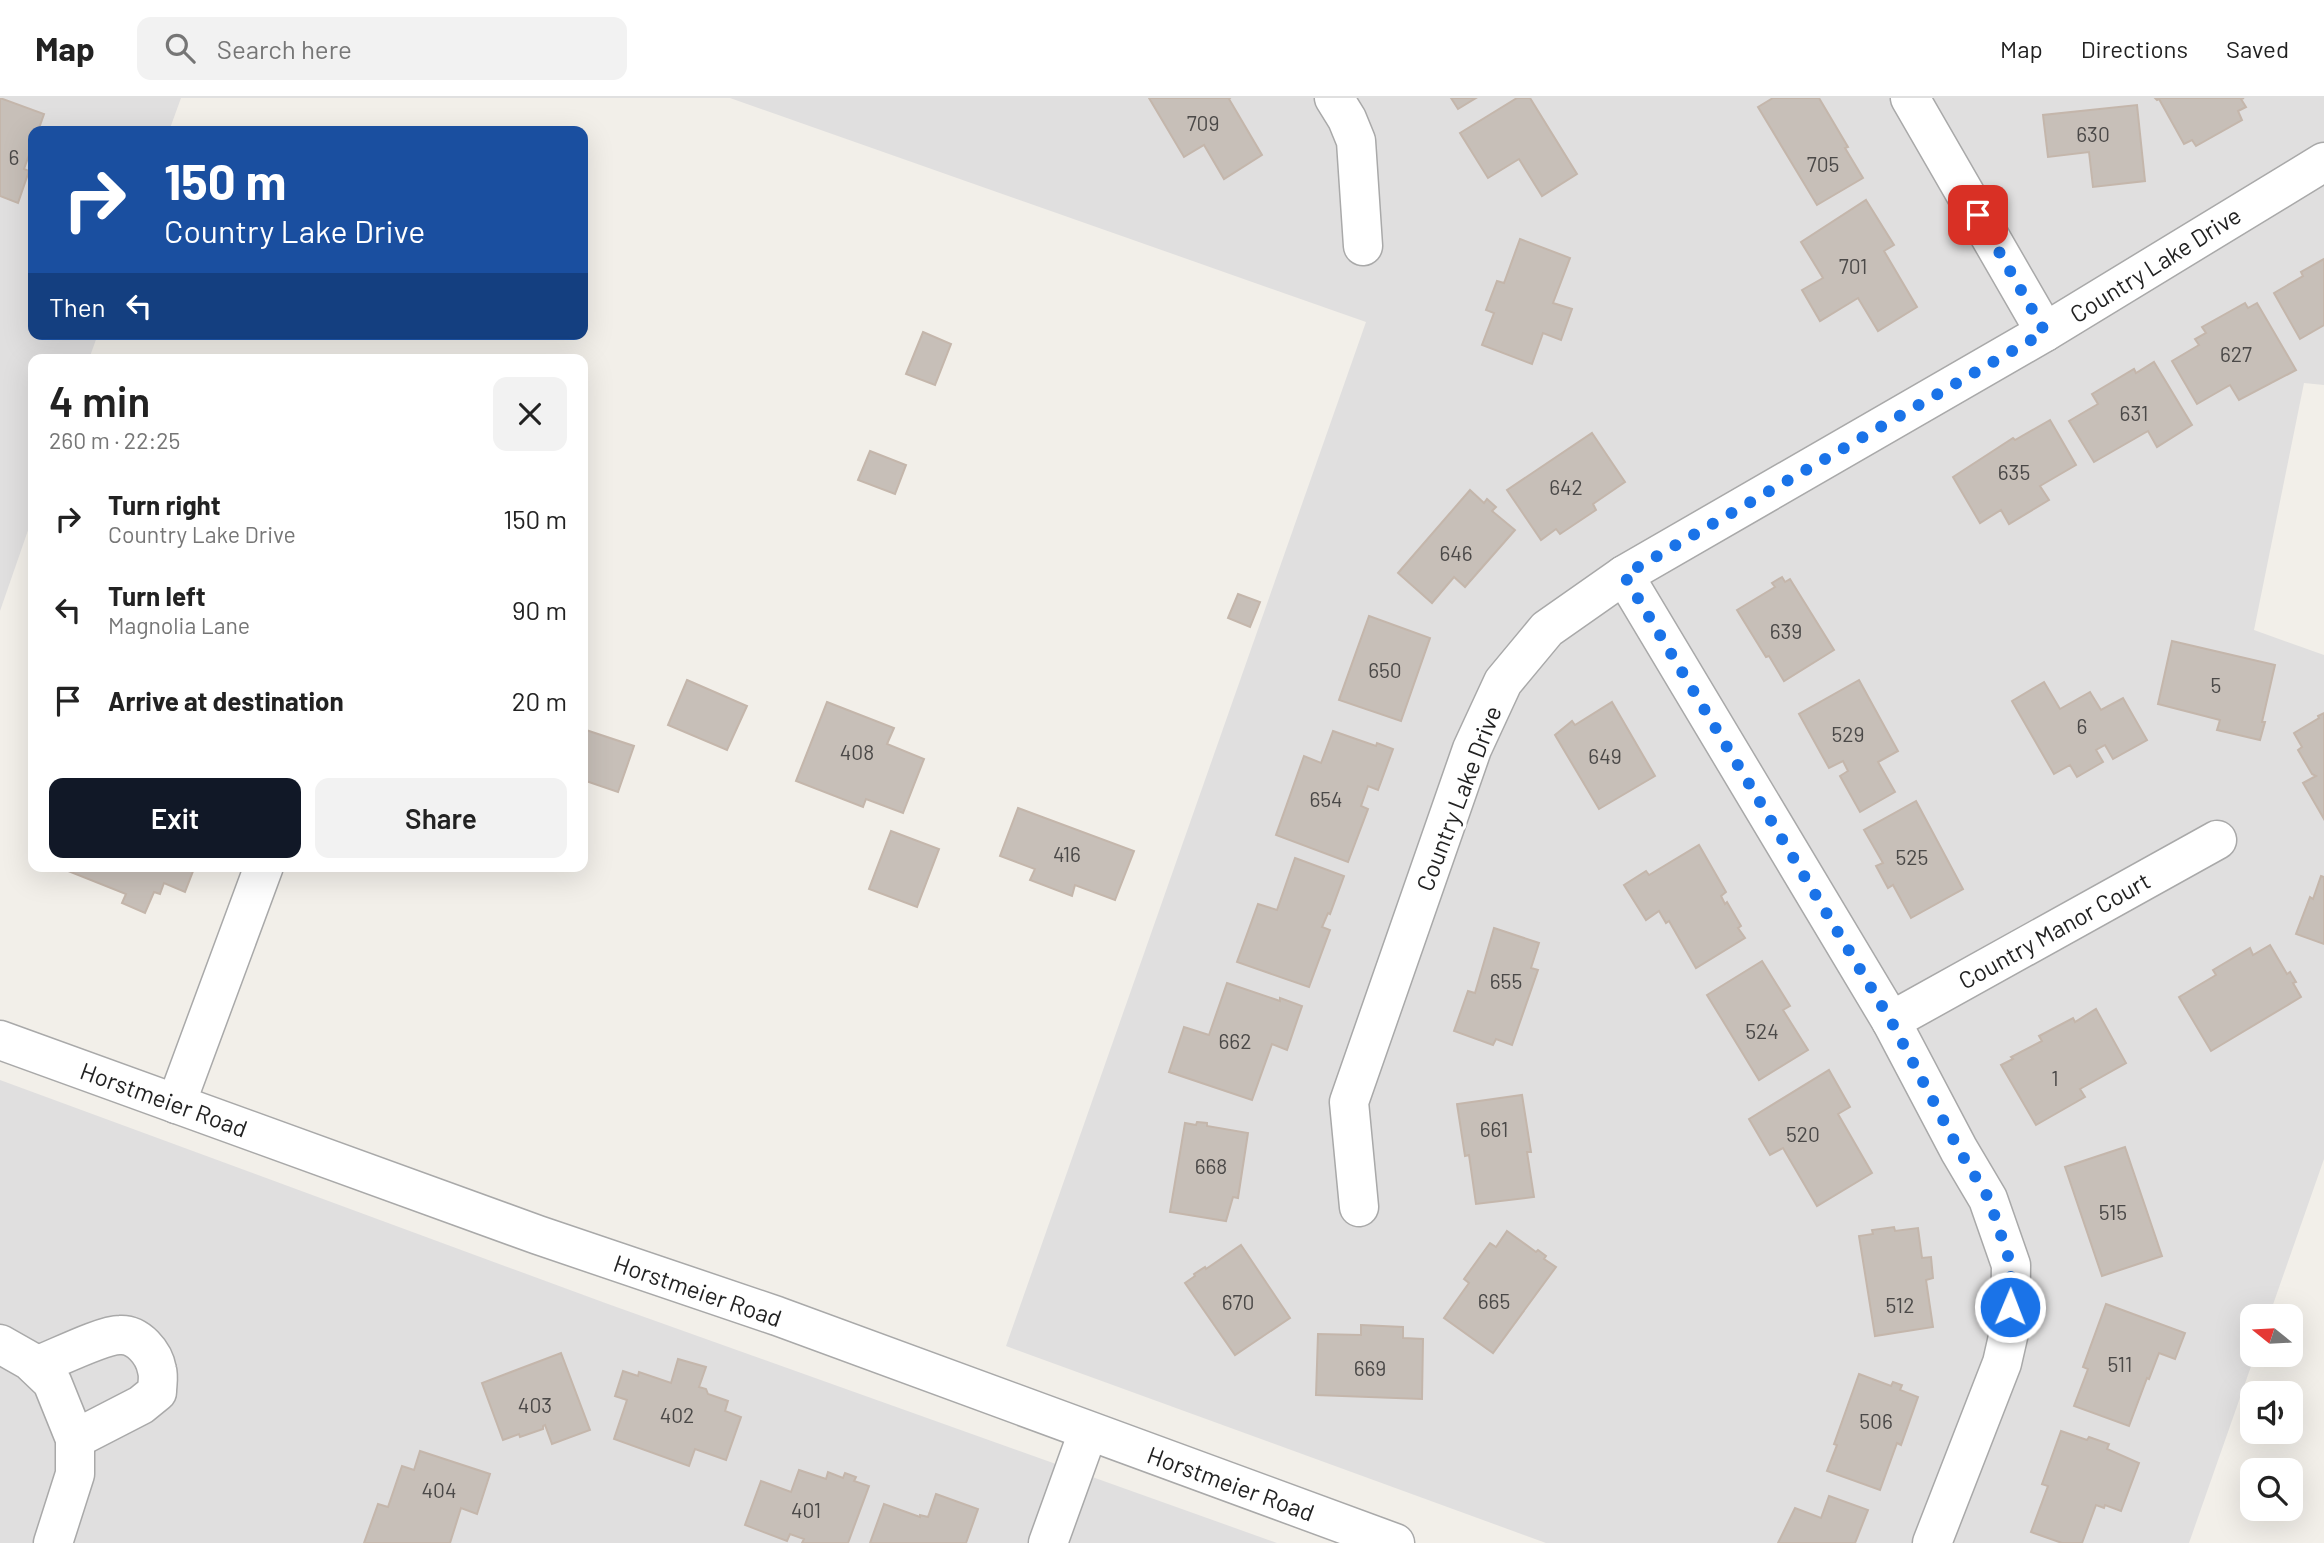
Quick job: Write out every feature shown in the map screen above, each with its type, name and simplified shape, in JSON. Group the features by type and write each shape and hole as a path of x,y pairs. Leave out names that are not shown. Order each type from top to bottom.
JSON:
{"street":[{"path":"1334,98 1356,141 1363,246"},
{"path":"1910,98 2045,332"},
{"name":"Country Lake Drive","path":"1359,1207 1349,1102 1472,749 1503,682 1547,629 1624,575 2045,332 2324,162"},
{"path":"1624,575 1891,1021 1959,1150 1989,1199 2011,1265 2010,1328 2002,1363 1932,1543"},
{"name":"Country Manor Court","path":"1891,1021 2217,840"},
{"path":"176,1104 262,872"},
{"name":"Horstmeier Road","path":"0,1040 538,1235 777,1316 1395,1543"},
{"path":"36,1366 103,1339 120,1335 136,1338 153,1356 158,1371 157,1392 141,1405 75,1439"},
{"path":"0,1344 36,1366 52,1382 75,1439 75,1474 54,1543"},
{"path":"1048,1543 1088,1432"}],"shaded area":[{"path":"0,98 181,98 171,126 28,126 28,340 96,340 91,354 28,354 28,530 0,611"},
{"path":"730,98 2324,98 2324,385 2304,383 2254,630 2324,655 2324,1159 2273,1304 2240,1304 2240,1367 2251,1367 2246,1381 2240,1381 2240,1398 2189,1543 1546,1543 1006,1346 1366,322"},
{"path":"0,1080 608,1304 1277,1543 0,1543"}],"building":[{"path":"0,98 44,114 40,126 28,126 28,158 24,169 28,174 18,203 0,196"},
{"path":"1149,98 1230,98 1262,155 1224,179 1204,145 1184,157"},
{"path":"1451,98 1476,98 1458,109"},
{"path":"1517,98 1530,98 1577,174 1542,196 1519,159 1488,178 1460,133"},
{"path":"1773,98 1819,98 1863,178 1817,205 1758,107"},
{"path":"2155,98 2244,98 2241,99 2246,107 2238,111 2242,120 2196,146 2192,140 2184,144 2159,99"},
{"path":"2137,105 2145,181 2093,187 2089,152 2048,157 2043,115"},
{"path":"1866,200 1894,245 1884,251 1917,307 1878,331 1858,298 1820,321 1802,290 1823,278 1801,242"},
{"path":"1520,239 1570,258 1553,303 1572,309 1561,340 1543,333 1532,364 1482,345 1494,313 1486,310 1497,281 1504,283"},
{"path":"2324,259 2324,325 2300,339 2274,293 2303,276 2301,272"},
{"path":"2245,303 2248,308 2257,303 2296,370 2239,400 2230,385 2197,404 2172,361 2199,345 2195,339 2206,333 2202,327"},
{"path":"923,332 951,344 935,385 906,374"},
{"path":"2154,362 2192,425 2157,447 2148,431 2094,462 2069,421 2098,404 2092,394 2134,369 2136,373"},
{"path":"2050,420 2076,465 2040,486 2049,500 2009,524 2001,510 1980,523 1953,477 2013,438 2015,440"},
{"path":"1592,433 1625,482 1593,504 1596,510 1560,534 1556,529 1541,540 1507,490"},
{"path":"870,451 906,465 895,494 858,480"},
{"path":"1470,490 1484,503 1487,499 1496,507 1492,511 1515,530 1465,587 1454,577 1432,603 1398,573"},
{"path":"1782,577 1785,582 1790,579 1834,650 1784,681 1737,610 1775,587 1772,583"},
{"path":"1238,594 1260,602 1250,627 1228,618"},
{"path":"1369,616 1430,638 1401,721 1339,700"},
{"path":"2172,641 2275,665 2260,740 2217,730 2220,720 2158,704"},
{"path":"687,680 747,706 727,750 668,725"},
{"path":"1859,680 1898,751 1878,762 1895,792 1860,812 1840,776 1848,771 1843,761 1829,768 1799,714"},
{"path":"2044,682 2060,709 2090,692 2101,710 2123,698 2147,740 2113,759 2105,745 2096,750 2103,762 2077,777 2070,765 2054,774 2012,701"},
{"path":"827,702 894,728 887,744 924,759 903,813 866,799 863,807 796,781"},
{"path":"1612,702 1655,776 1599,809 1555,735 1572,721 1575,725"},
{"path":"2324,713 2324,819 2303,783 2316,776 2312,774 2298,750 2302,747 2294,733"},
{"path":"588,731 634,746 618,792 588,782"},
{"path":"1333,731 1393,749 1378,790 1368,786 1361,806 1368,809 1348,862 1276,835 1304,756 1321,763"},
{"path":"1916,801 1963,889 1911,918 1893,885 1888,888 1876,866 1883,863 1864,830"},
{"path":"1018,808 1134,851 1115,900 1075,885 1072,896 1030,880 1035,869 1000,856"},
{"path":"891,831 939,849 917,907 869,889"},
{"path":"1699,845 1726,892 1721,896 1741,926 1738,928 1745,938 1696,968 1669,921 1666,923 1659,911 1646,920 1624,885 1646,871 1649,875"},
{"path":"1295,858 1344,876 1330,914 1328,913 1322,927 1330,930 1309,987 1237,962 1258,904 1277,910"},
{"path":"71,872 193,872 185,892 164,883 160,894 154,892 145,913 122,903 126,894"},
{"path":"2321,876 2324,877 2324,944 2296,934"},
{"path":"1494,928 1539,943 1531,968 1538,970 1512,1045 1496,1039 1493,1045 1454,1031 1468,991 1475,993"},
{"path":"2270,945 2287,974 2290,972 2296,982 2293,983 2301,997 2211,1051 2179,997 2216,975 2213,970 2250,948 2253,955"},
{"path":"1762,961 1790,1006 1783,1010 1808,1050 1759,1080 1707,995"},
{"path":"1227,983 1302,1006 1287,1050 1272,1044 1252,1100 1169,1072 1184,1027 1209,1035"},
{"path":"2096,1009 2126,1063 2080,1089 2085,1097 2036,1125 2001,1065 2042,1041 2039,1036 2073,1018 2075,1022"},
{"path":"1829,1070 1850,1107 1838,1114 1872,1173 1817,1206 1783,1148 1770,1155 1749,1119"},
{"path":"1522,1095 1531,1152 1527,1152 1534,1197 1476,1204 1469,1155 1465,1156 1457,1104"},
{"path":"1197,1122 1248,1133 1238,1198 1233,1197 1226,1221 1170,1212 1185,1123 1196,1125"},
{"path":"2125,1147 2162,1256 2102,1276 2065,1167"},
{"path":"1894,1227 1895,1231 1918,1228 1922,1258 1931,1257 1933,1278 1926,1280 1933,1327 1875,1336 1859,1236 1873,1234 1872,1230"},
{"path":"1507,1231 1536,1252 1538,1250 1546,1256 1544,1259 1556,1267 1493,1353 1444,1318 1469,1283 1464,1279 1490,1243 1496,1247"},
{"path":"1241,1245 1290,1318 1235,1355 1185,1283 1195,1276 1194,1274"},
{"path":"2106,1304 2185,1333 2175,1359 2159,1353 2129,1426 2074,1406 2088,1369 2083,1367"},
{"path":"1361,1325 1403,1327 1403,1338 1423,1339 1422,1399 1316,1395 1318,1334 1361,1335"},
{"path":"561,1353 590,1430 552,1444 545,1425 543,1429 503,1440 482,1383"},
{"path":"678,1359 706,1367 699,1387 706,1389 708,1394 728,1401 725,1411 741,1417 726,1460 695,1449 689,1466 614,1439 627,1400 615,1396 623,1371 638,1376 639,1372 671,1383"},
{"path":"1859,1374 1891,1386 1893,1382 1902,1385 1900,1390 1918,1397 1901,1445 1897,1443 1880,1490 1827,1471"},
{"path":"2061,1431 2109,1444 2107,1449 2139,1463 2121,1511 2105,1505 2104,1508 2096,1505 2082,1543 2062,1543 2031,1532 2048,1486 2042,1484"},
{"path":"420,1451 490,1474 477,1514 461,1508 450,1543 364,1543 378,1504 388,1507 402,1466 414,1470"},
{"path":"799,1470 826,1479 828,1472 843,1478 845,1473 856,1477 854,1481 869,1486 848,1543 802,1543 804,1539 790,1534 787,1541 745,1525 761,1481 791,1492"},
{"path":"936,1494 978,1509 966,1543 870,1543 884,1504 920,1517 928,1517"},
{"path":"1829,1496 1868,1510 1855,1543 1778,1543 1795,1508 1821,1518"}],"route":[{"path":"1978,215 2045,332 1624,575 1891,1021 1959,1150 1989,1199 2011,1265 2010,1307"}]}
